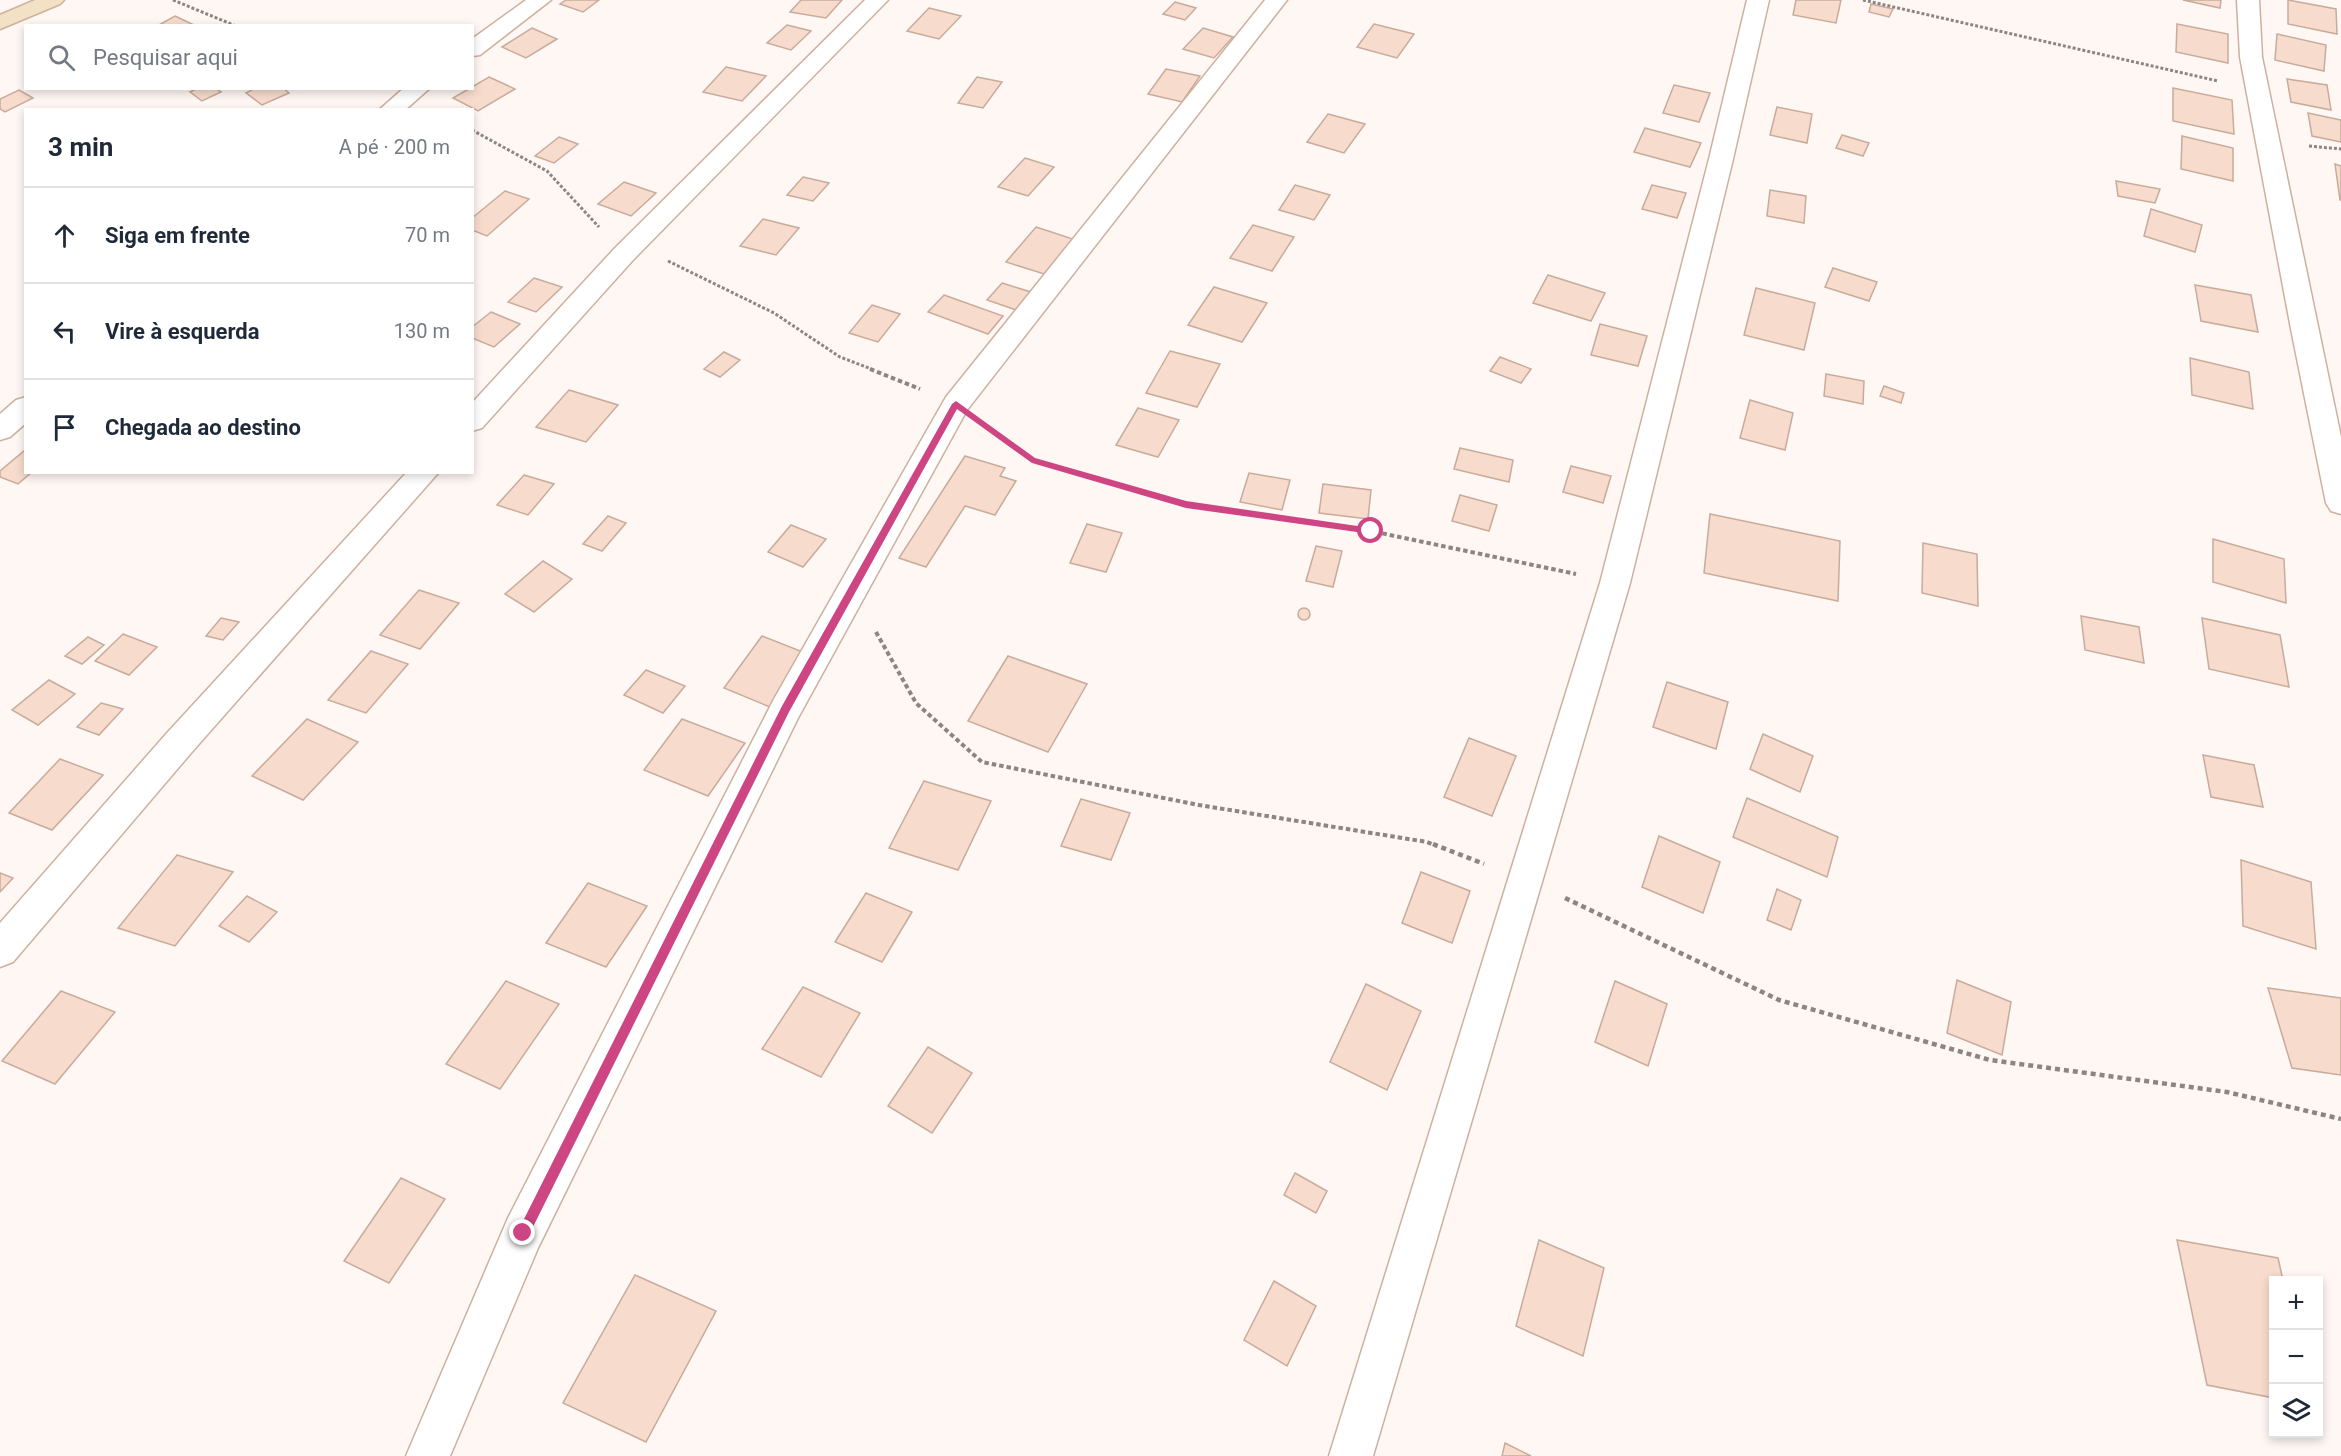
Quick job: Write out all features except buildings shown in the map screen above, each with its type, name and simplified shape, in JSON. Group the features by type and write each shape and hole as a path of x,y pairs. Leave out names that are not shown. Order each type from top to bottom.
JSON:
{"main road":[{"path":"0,23 53,0"}],"street":[{"path":"474,49 540,0"},
{"path":"474,419 624,254 878,0"},
{"path":"428,1456 523,1233 780,719 956,404 1276,0"},
{"path":"1351,1456 1615,583 1721,159 1758,0"},
{"path":"2248,0 2250,57 2341,503"},
{"path":"393,108 416,90"},
{"path":"0,430 24,409"},
{"path":"0,950 179,743 423,474"}],"path":[{"path":"173,0 231,24"},
{"path":"1863,0 2257,90"},
{"path":"474,131 547,171 624,254 659,256 774,313 840,357 956,404 1032,460 1186,505 1371,531 1615,583"}],"route":[{"path":"523,1233 786,709 956,404 1032,460 1186,505 1371,531"}]}
